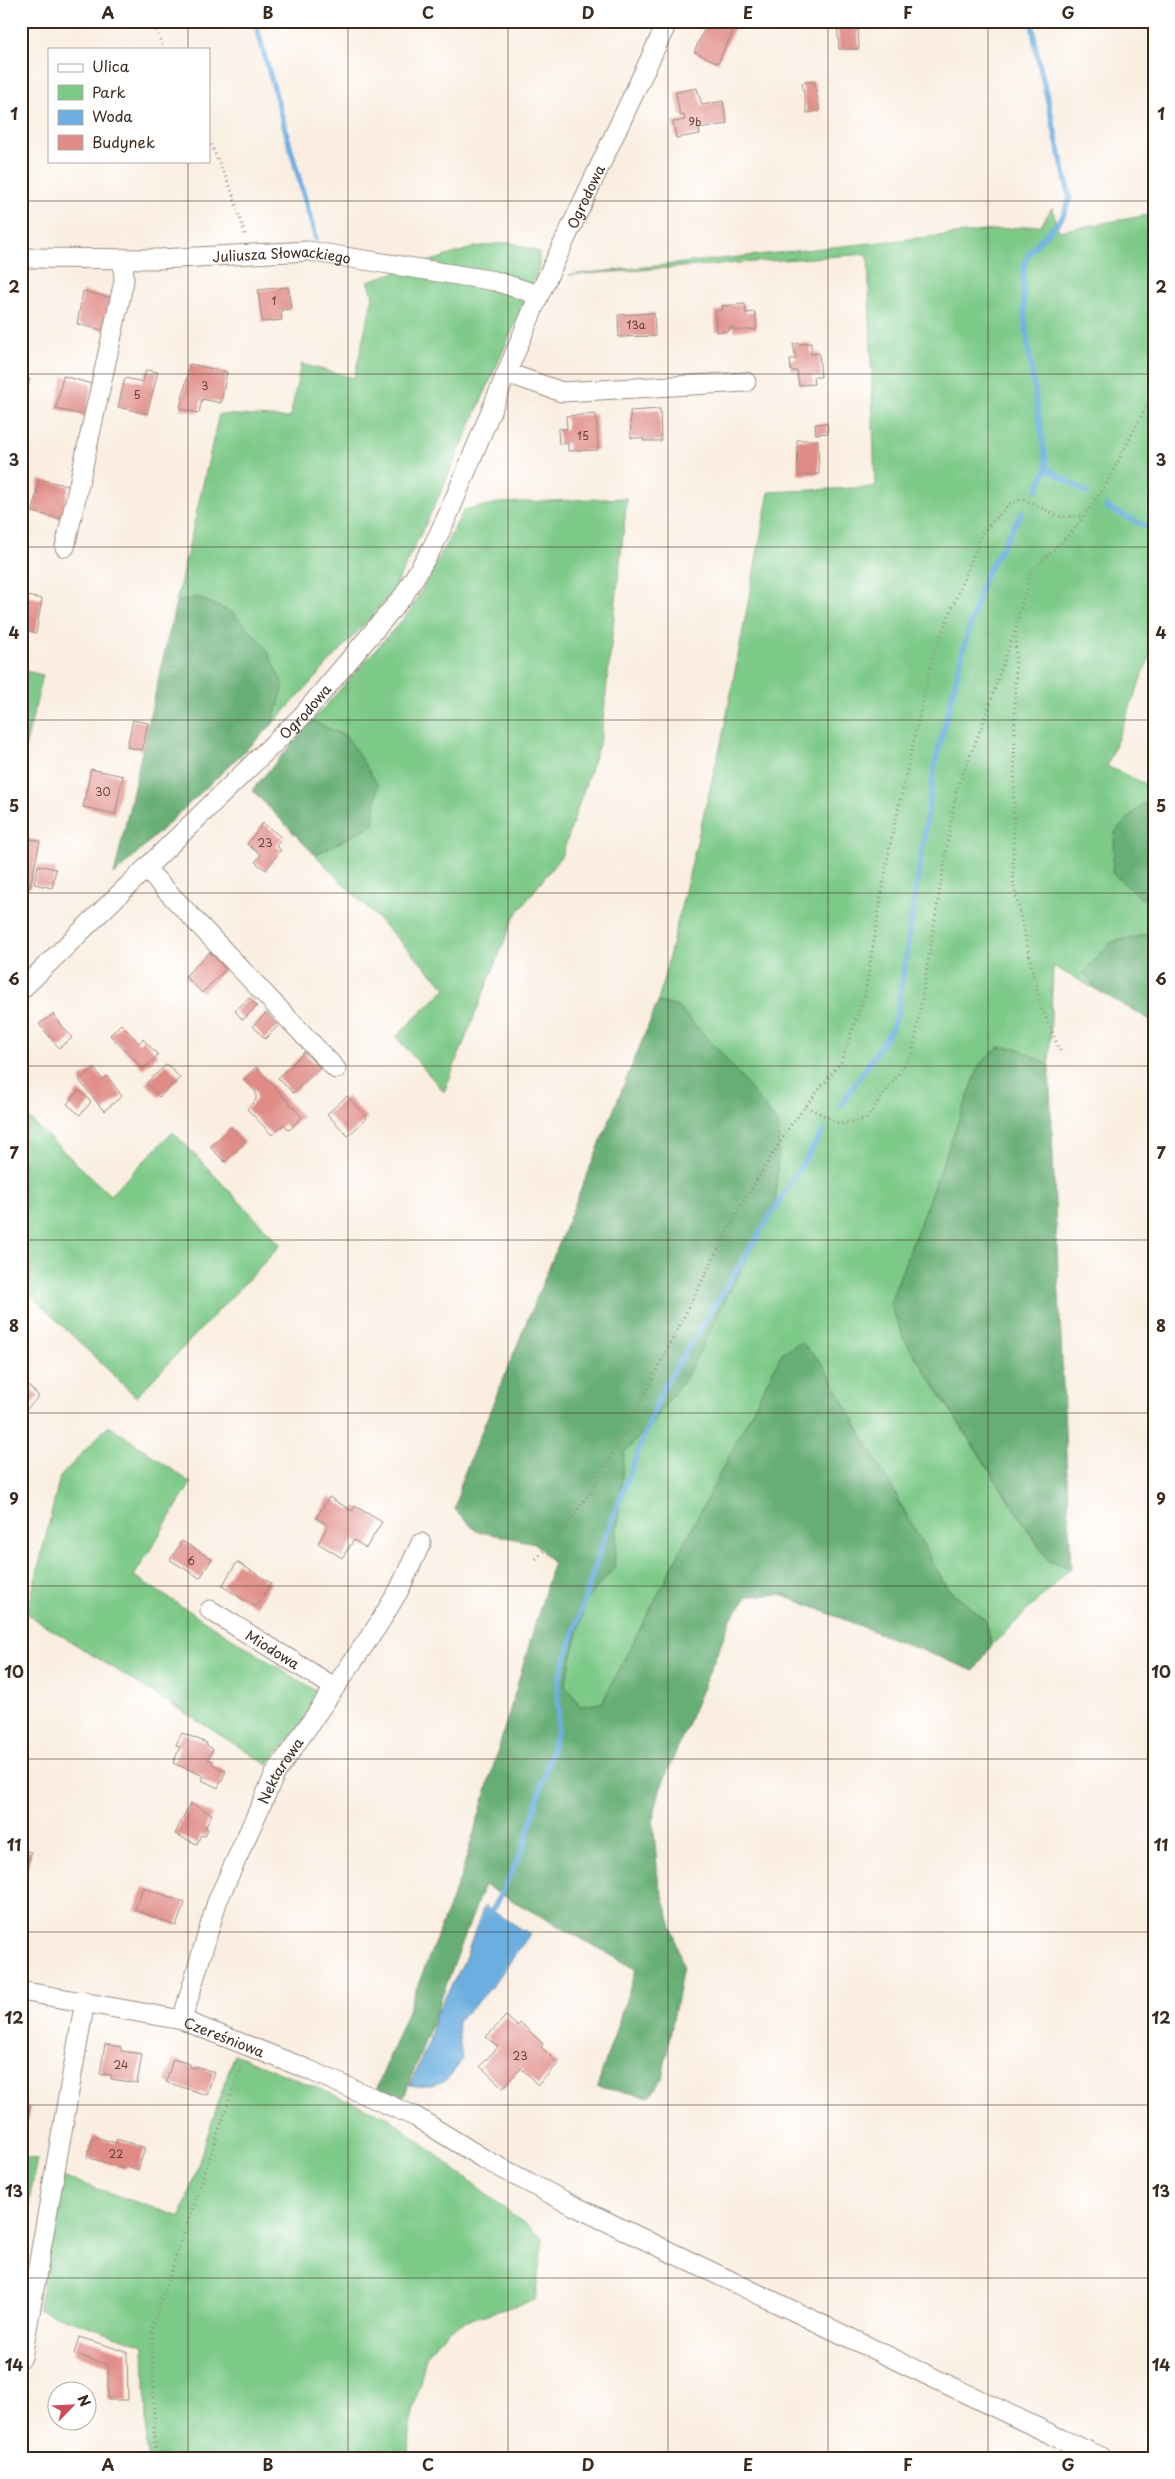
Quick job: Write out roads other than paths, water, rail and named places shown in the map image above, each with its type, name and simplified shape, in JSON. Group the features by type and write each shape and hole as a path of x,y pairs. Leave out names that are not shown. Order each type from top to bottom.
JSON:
{"street":[{"name":"Ogrodowa","path":"21,990 302,716 404,595 444,523 539,295 668,21"},
{"name":"Juliusza Słowackiego","path":"21,258 159,259 308,251 362,258 495,281 539,295"},
{"path":"65,547 124,282 123,259"},
{"path":"506,373 562,392 746,382"},
{"path":"146,869 336,1069"},
{"name":"Nektarowa","path":"182,2020 217,1902 275,1774 378,1625 400,1590 421,1543"},
{"name":"Miodowa","path":"210,1610 334,1687"},
{"name":"Czereśniowa","path":"21,1991 85,2001 182,2020 416,2117 484,2158 568,2203 1061,2440 1104,2458"},
{"path":"22,2357 85,2001"}],"water":[{"path":"484,1906 530,1934 478,2002 457,2020 462,2060 456,2068 441,2083 428,2086 410,2085 429,2042 435,2016 464,1962"}],"waterway":[{"path":"255,21 316,239"},
{"path":"1032,21 1036,49 1070,198 1061,219 1037,243 1026,260 1023,275 1026,328 1047,468 1087,493"},
{"path":"1037,489 1047,468"},
{"path":"1106,507 1154,530"},
{"path":"841,1105 891,1030 897,1015 935,764 963,651 984,578 1022,512"},
{"path":"492,1911 524,1847 558,1727 558,1682 601,1548 662,1390 823,1131"}]}
